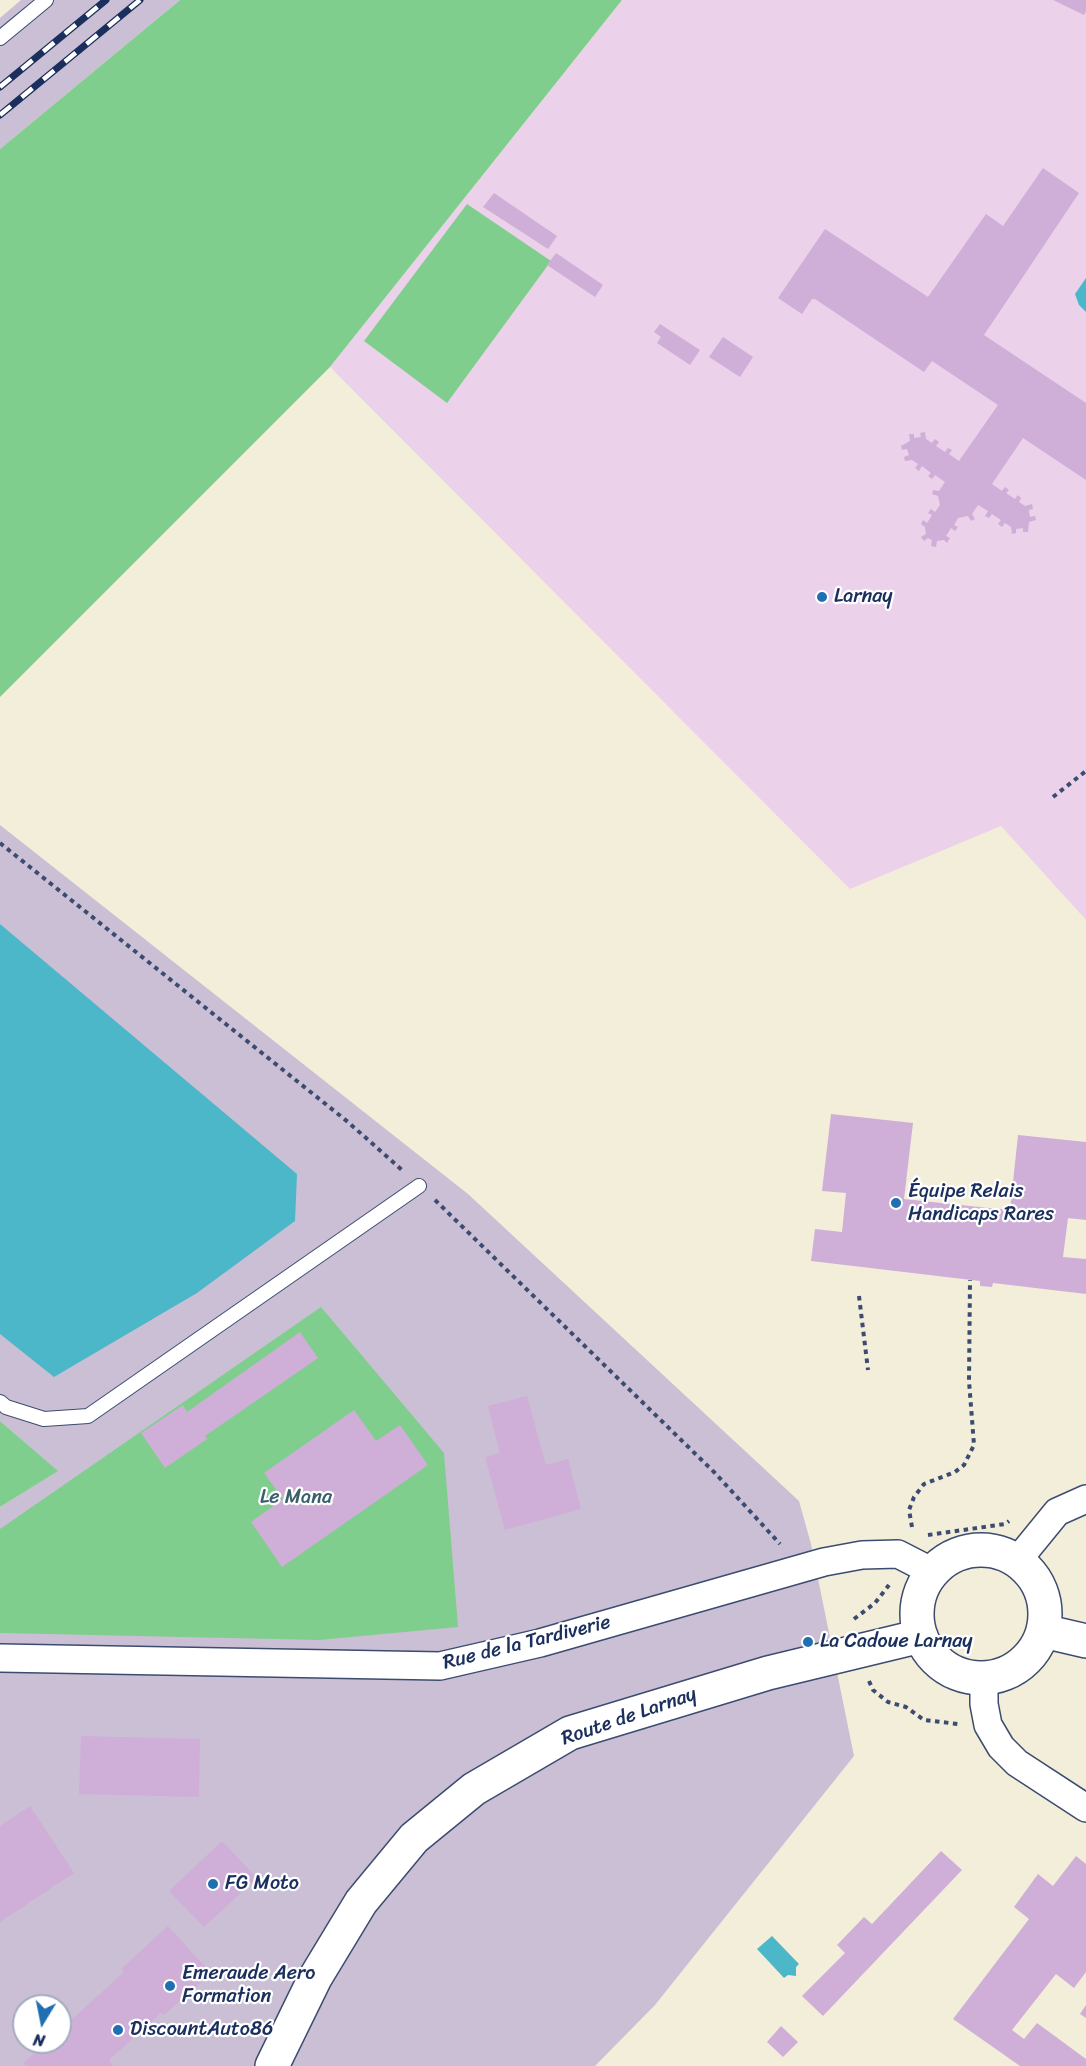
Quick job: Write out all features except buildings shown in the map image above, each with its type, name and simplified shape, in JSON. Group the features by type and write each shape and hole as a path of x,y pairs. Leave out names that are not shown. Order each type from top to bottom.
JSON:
{"street":[{"path":"1017,1560 1057,1512 1086,1499"},
{"path":"982,1550 1000,1553 1017,1560 1032,1574 1042,1592 1046,1612 1043,1631 1035,1650 1022,1665 1004,1674 984,1678 964,1676 945,1667 930,1653 921,1636 917,1619 918,1602 923,1586 933,1572 947,1560 964,1552 982,1550"},
{"name":"Rue de la Tardiverie","path":"0,1658 441,1666 540,1643 824,1562 862,1555 898,1554 933,1572"},
{"path":"1043,1631 1086,1641"},
{"name":"Route de Larnay","path":"272,2066 315,1978 361,1902 414,1838 474,1790 570,1733 768,1672 921,1636"},
{"path":"984,1678 984,1704 988,1725 1001,1747 1017,1763 1086,1808"}],"lane":[{"path":"0,38 46,0"},
{"path":"0,1402 6,1407 44,1419 88,1416 419,1186"}],"path":[{"path":"1053,797 1086,771"},
{"path":"914,1537 909,1510 914,1497 924,1484 955,1472 964,1465 974,1445 968,1359 970,1280"},
{"path":"859,1296 868,1370"}],"shaded area":[{"path":"21,0 180,0 0,149 0,18"},
{"name":"Larnay","path":"622,0 1086,0 1086,920 1001,826 850,889 330,367"},
{"path":"0,825 468,1194 799,1501 811,1544 854,1756 655,2005 595,2066 0,2066 0,1507 57,1471 0,1421"}],"green space":[{"path":"180,0 622,0 330,367 0,697 0,149"},
{"path":"467,204 551,261 447,403 364,341"},
{"name":"Le Mana","path":"321,1307 444,1453 458,1627 319,1640 0,1633 0,1529"},
{"path":"0,1421 58,1471 0,1507"}],"water":[{"path":"1086,278 1086,312 1079,305 1075,294"},
{"path":"0,924 297,1174 295,1221 197,1293 54,1377 0,1334"},
{"path":"772,1936 799,1964 796,1967 796,1976 788,1975 784,1978 757,1949"}],"railway":[{"path":"0,87 106,0"},
{"path":"0,115 140,0"}],"place":[{"name":"Larnay","path":"822,597"},
{"name":"Équipe Relais Handicaps Rares","path":"896,1203"},
{"name":"La Cadoue Larnay","path":"808,1642"},
{"name":"FG Moto","path":"213,1884"},
{"name":"Emeraude Aero Formation","path":"170,1986"},
{"name":"DiscountAuto86","path":"118,2030"}]}
